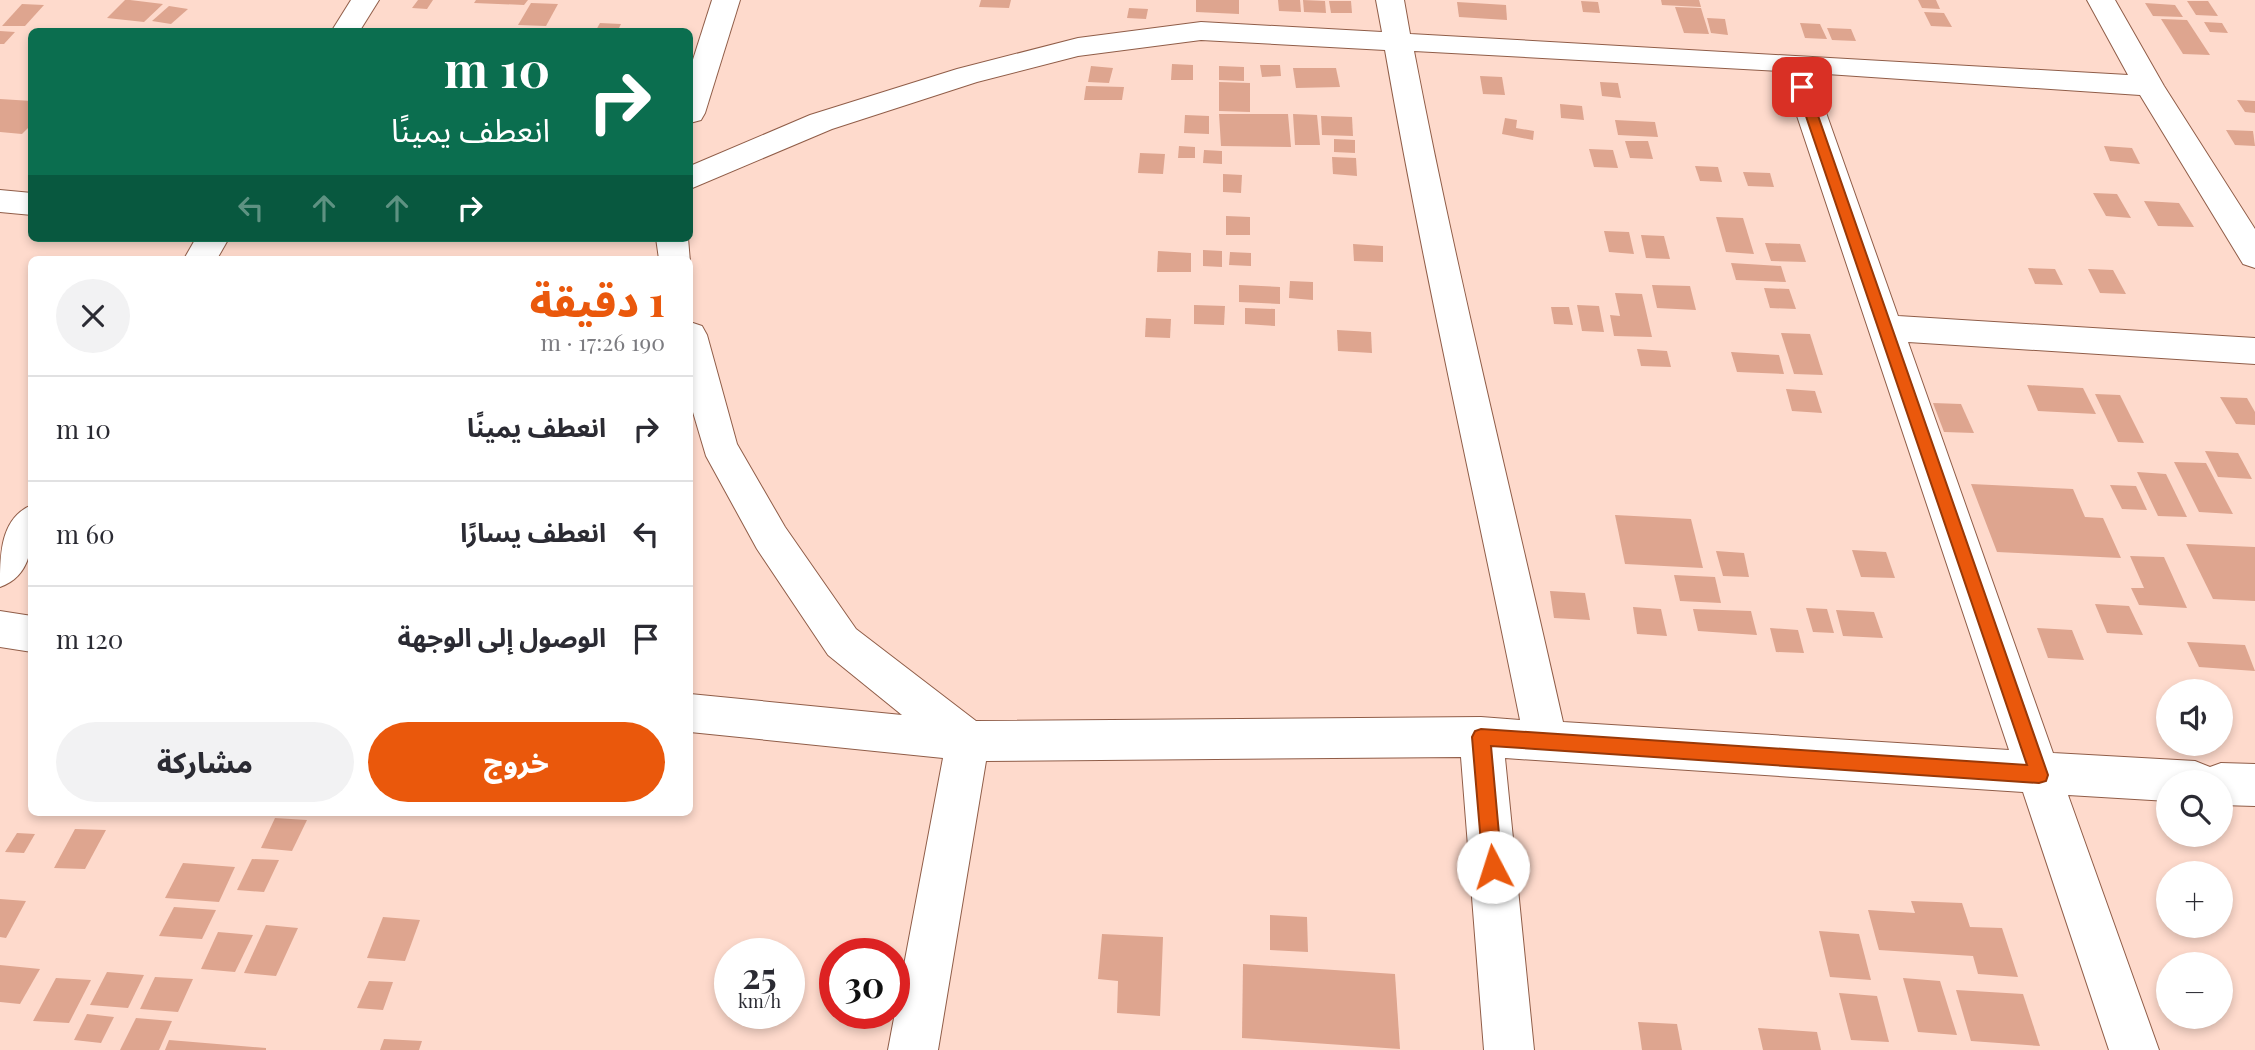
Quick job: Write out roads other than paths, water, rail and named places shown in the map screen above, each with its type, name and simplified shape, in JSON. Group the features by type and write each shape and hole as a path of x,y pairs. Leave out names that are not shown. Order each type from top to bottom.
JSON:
{"street":[{"path":"348,28 365,0"},
{"path":"693,104 726,0"},
{"path":"1390,0 1430,218 1482,440 1545,739"},
{"path":"2101,0 2150,86 2255,256"},
{"path":"693,177 821,122 967,75 1078,47 1201,31 1794,63 2150,86"},
{"path":"1794,63 2134,1050"},
{"path":"0,201 28,204"},
{"path":"1886,328 2255,351"},
{"path":"693,346 719,446 771,538 842,642 968,741"},
{"path":"0,570 28,527"},
{"path":"0,629 28,633"},
{"path":"693,713 968,741 1481,737 1545,739 2039,775 2156,780"},
{"path":"1481,737 1509,1050"},
{"path":"913,1050 968,741"},
{"path":"2233,784 2255,785"}]}
